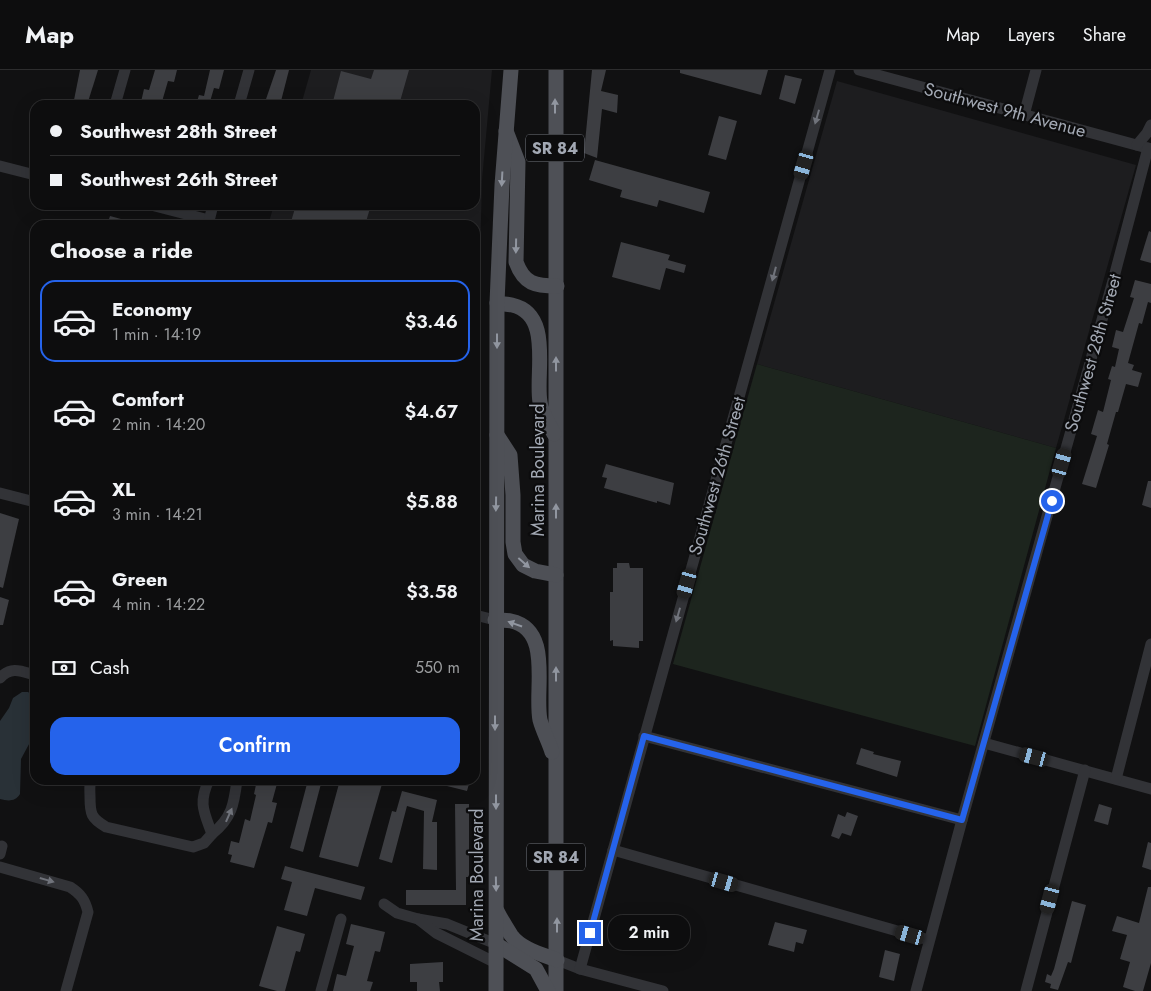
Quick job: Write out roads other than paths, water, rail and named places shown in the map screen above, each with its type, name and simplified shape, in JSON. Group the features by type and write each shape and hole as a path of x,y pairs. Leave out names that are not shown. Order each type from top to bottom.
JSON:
{"main road":[{"name":"Marina Boulevard","path":"496,991 495,620 497,303 505,130 511,70"},
{"name":"Marina Boulevard","path":"556,70 556,991"},
{"path":"505,130 518,162 516,262 522,273 532,283 541,286 557,286"},
{"path":"497,303 514,305 523,310 532,319 539,336 540,402 556,440"},
{"path":"497,435 510,455 514,495 513,542 515,554 529,568 556,575"},
{"path":"495,620 512,621 525,627 534,637 538,656 540,719 556,763"},
{"path":"496,909 512,937 519,943 557,960"},
{"path":"496,944 536,969 548,991"}],"street":[{"path":"116,100 125,70"},
{"path":"240,100 249,70"},
{"name":"Southwest 26th Street","path":"580,969 830,70"},
{"name":"Southwest 9th Avenue","path":"859,70 899,75 1024,115 1145,147"},
{"path":"1024,115 1036,70"},
{"name":"Southwest 28th Street","path":"916,991 1114,277 1147,134 1151,125"},
{"path":"0,166 30,174"},
{"path":"166,210 198,220"},
{"path":"0,493 30,501"},
{"path":"480,616 495,620"},
{"path":"1116,779 1151,644"},
{"path":"0,678 5,672 16,670 30,674"},
{"path":"644,736 962,820"},
{"path":"984,743 1151,789"},
{"path":"1026,991 1085,770"},
{"path":"91,785 90,812 96,821 106,827 193,847 204,843 226,821 232,806 236,785"},
{"path":"206,785 203,791 202,804 212,834"},
{"path":"613,850 929,940"},
{"path":"0,867 70,887 80,893 85,901 88,912 66,991"},
{"path":"384,904 397,914 447,924 496,944"},
{"path":"320,991 341,919"},
{"path":"418,919 436,933 496,963"},
{"path":"557,960 580,969 663,991"}]}
